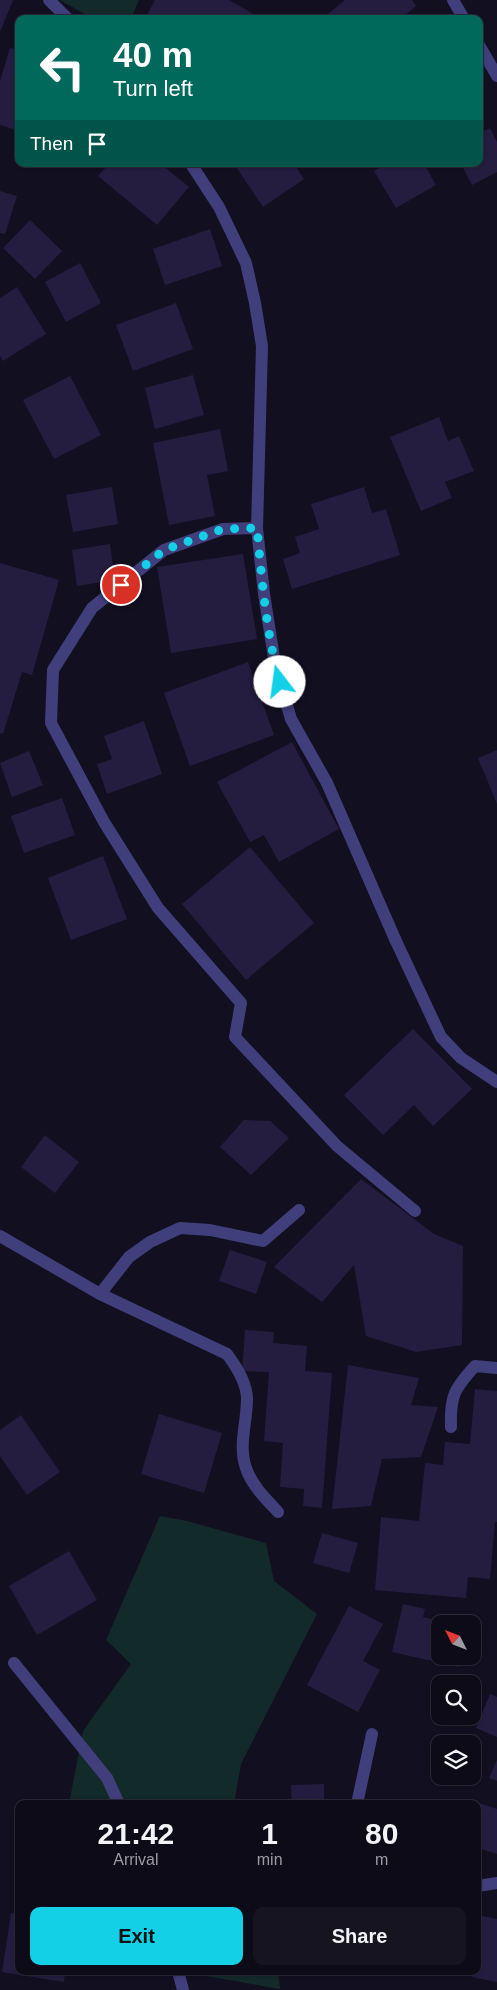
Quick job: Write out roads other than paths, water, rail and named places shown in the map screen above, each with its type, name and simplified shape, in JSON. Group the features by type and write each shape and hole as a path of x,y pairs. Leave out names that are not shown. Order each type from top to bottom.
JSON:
{"street":[{"path":"49,0 64,15"},
{"path":"453,0 462,15"},
{"path":"483,51 497,76"},
{"path":"193,167 219,207 246,263 255,303 262,346 257,528 264,594 275,664 291,719 327,783 441,1037 461,1058 497,1082"},
{"path":"257,528 223,529 164,550 92,608 53,670 51,723 104,822 158,908 241,1003 235,1038 337,1146 415,1211"},
{"path":"100,1294 129,1257 150,1242 180,1228 210,1230 263,1241 299,1210"},
{"path":"0,1236 100,1294 227,1354 238,1370 247,1398 242,1444 246,1468 258,1490 278,1512"},
{"path":"451,1427 450,1403 460,1383 475,1366 497,1368"},
{"path":"14,1663 106,1778 117,1800"},
{"path":"359,1800 372,1734"},
{"path":"481,1886 497,1883"},
{"path":"179,1975 183,1990"}]}
